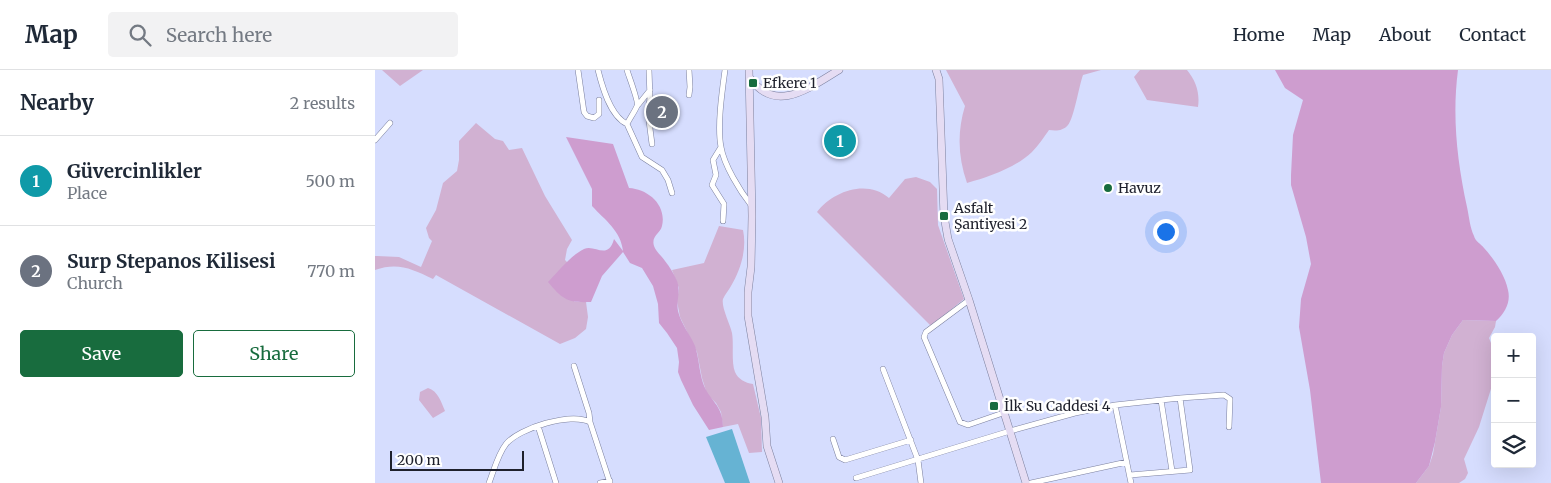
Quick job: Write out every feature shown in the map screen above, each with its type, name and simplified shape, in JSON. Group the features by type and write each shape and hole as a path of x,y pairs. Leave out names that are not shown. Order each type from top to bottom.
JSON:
{"street":[{"path":"578,70 583,112 587,116 594,118 599,114 599,100"},
{"path":"598,70 604,93 616,114 627,124 642,157 662,170 668,180 672,193"},
{"path":"627,70 631,86 638,100 638,106"},
{"path":"649,70 648,113 652,144"},
{"path":"689,70 689,95"},
{"path":"725,70 720,116 721,147 730,172 751,205"},
{"path":"744,70 762,91 773,96 783,97 803,91 839,70"},
{"path":"936,70 939,80 944,216 950,246 969,300 1025,483 1127,462"},
{"path":"749,74 751,267 747,292 748,316 765,417 767,446 779,483"},
{"path":"627,124 650,90"},
{"path":"375,140 390,124"},
{"path":"721,147 713,160 715,175 712,185 724,204 723,221"},
{"path":"969,300 926,332 924,337 961,422 968,425 1003,413"},
{"path":"574,366 610,482 600,483"},
{"path":"883,369 918,460 921,483"},
{"path":"856,478 1010,431 1075,413 1115,405 1224,395 1228,396 1230,400 1229,427"},
{"path":"1130,475 1190,470 1180,398"},
{"path":"1161,400 1172,471"},
{"path":"1115,405 1131,483"},
{"path":"489,483 501,452 521,432 555,421 570,419 590,422"},
{"path":"538,426 556,483"},
{"path":"833,439 839,457 845,460 911,440"}],"shaded area":[{"path":"382,70 423,70 400,86"},
{"path":"946,70 1101,70 1083,75 1072,116 1066,127 1059,130 1049,130 1032,152 1018,163 993,175 967,183 960,154 961,125 965,106"},
{"path":"1140,70 1187,70 1197,87 1198,107 1147,100 1134,77"},
{"path":"1275,70 1458,70 1455,104 1457,138 1461,173 1471,226 1476,239 1492,257 1502,273 1507,284 1509,299 1505,311 1496,321 1463,320 1452,335 1444,353 1441,407 1435,442 1429,466 1416,483 1321,483 1310,390 1299,327 1301,299 1311,264 1306,237 1291,185 1293,135 1303,100 1285,88"},
{"path":"476,123 495,139 503,141 509,150 522,148 545,196 572,240 567,249 565,260 568,263 549,282 575,302 586,302 588,317 586,329 575,338 560,344 436,275 433,279 398,267 375,270 375,256 399,257 421,267 432,241 426,228 436,210 443,183 457,171 459,141"},
{"path":"566,137 613,144 629,188 643,191 659,205 663,218 662,226 653,243 677,281 679,288 679,316 695,346 703,383 721,413 723,427 709,430 693,405 678,372 677,348 659,323 658,304 653,286 642,268 630,263 623,252 602,276 591,302 571,301 562,297 548,282 569,260 584,249 592,248 605,251 611,246 614,239 623,251 616,232 592,206 592,189"},
{"path":"916,177 930,182 937,189 938,225 964,299 931,326 817,212 832,198 851,190 871,189 889,198 905,179"},
{"path":"719,226 743,230 742,259 738,273 723,302 724,311 732,333 735,372 742,380 753,384 761,418 762,452 749,453 738,424 723,427 721,412 716,403 707,394 697,352 680,317 677,301 679,288 672,270 704,263"},
{"path":"1463,320 1496,321 1489,338 1491,343 1491,389 1479,427 1464,459 1468,473 1465,479 1459,483 1416,483 1429,466 1433,454 1441,407 1444,353 1452,335"},
{"path":"428,388 437,394 445,411 433,418 419,400 420,392"}],"water":[{"path":"732,429 750,483 725,483 706,437"}],"place":[{"name":"Efkere 1","path":"753,83"},
{"name":"Surp Stepanos Kilisesi","path":"662,112"},
{"name":"Güvercinlikler","path":"840,141"},
{"name":"Havuz","path":"1108,188"},
{"name":"Asfalt Şantiyesi 2","path":"944,216"},
{"name":"İlk Su Caddesi 4","path":"994,406"}]}
